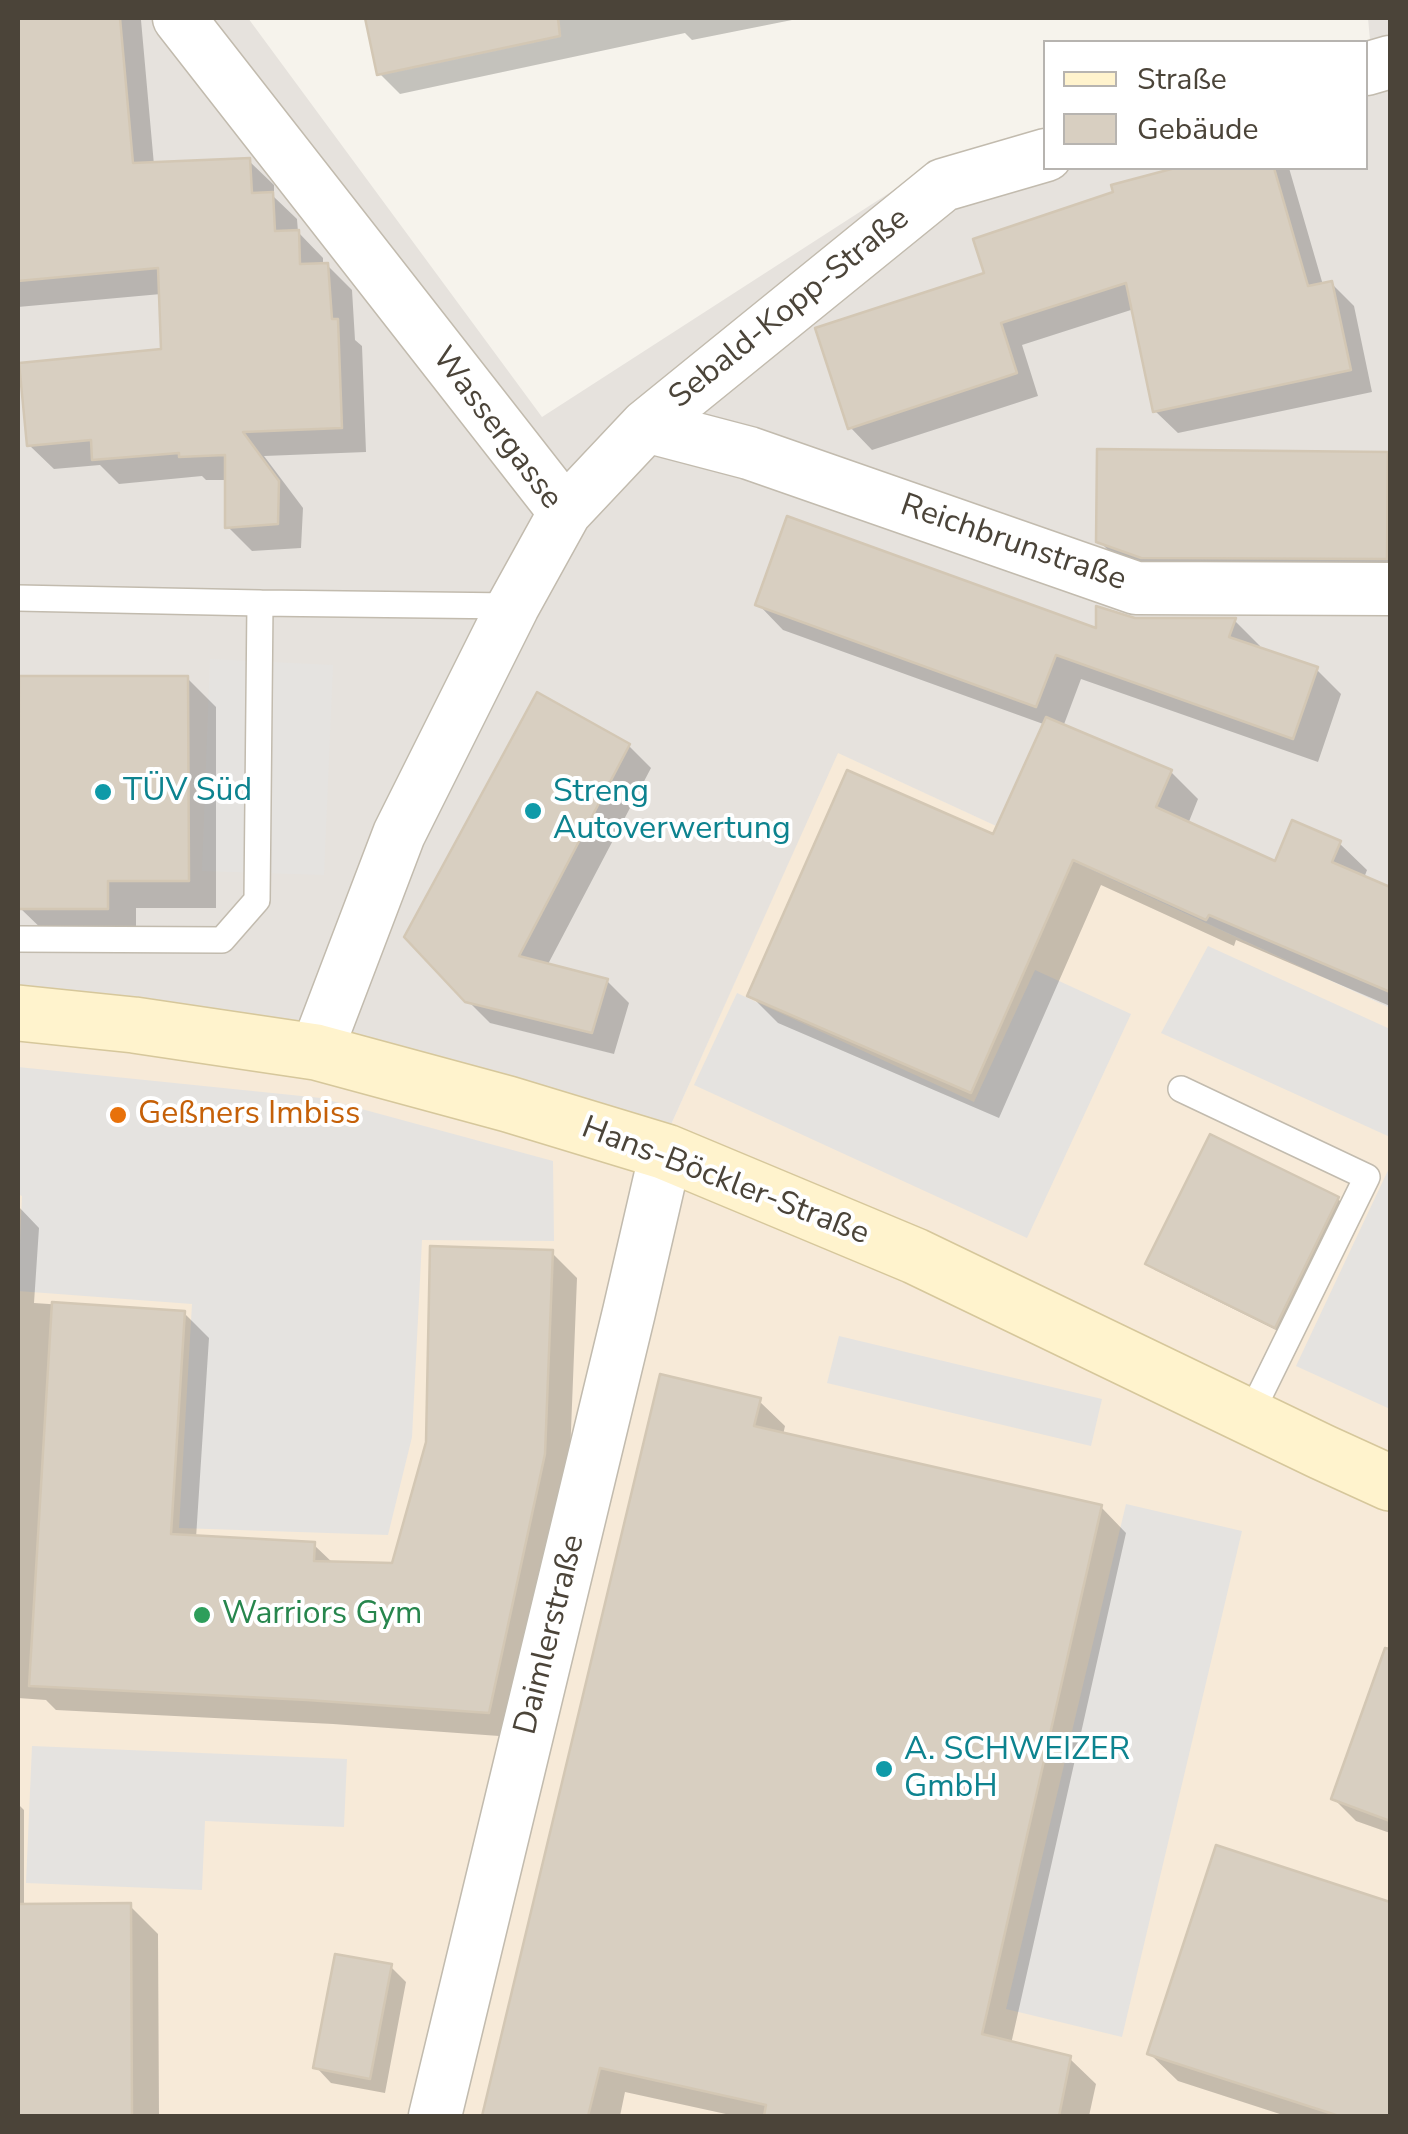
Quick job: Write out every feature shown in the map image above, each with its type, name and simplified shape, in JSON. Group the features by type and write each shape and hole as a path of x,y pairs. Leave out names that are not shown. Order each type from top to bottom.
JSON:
{"street":[{"name":"Wassergasse","path":"179,18 565,512 513,606 399,834 316,1052"},
{"name":"Sebald-Kopp-Straße","path":"565,512 646,426 943,184 1043,156"},
{"name":"Reichbrunstraße","path":"646,426 749,453 1136,588 1390,589"},
{"name":"Hans-Böckler-Straße","path":"18,1013 134,1025 316,1052 666,1152 915,1256 1390,1482"},
{"name":"Daimlerstraße","path":"435,2116 666,1152"}],"lane":[{"path":"18,598 513,606"},
{"path":"18,939 222,940 257,900 260,603"},
{"path":"1181,1089 1367,1177 1249,1417"}],"shaded area":[{"path":"18,18 248,18 542,417 945,157 1043,131 1043,170 1368,170 1368,18 1390,18 1390,1008 838,753 661,1147 18,1014"},
{"path":"210,659 333,665 324,875 202,871"},
{"path":"837,752 1390,1008 1390,2116 18,2116 18,1014 661,1147"},
{"path":"1208,946 1390,1029 1390,1137 1161,1033"},
{"path":"1035,970 1131,1014 1027,1238 694,1085 737,993 974,1102"},
{"path":"18,1067 321,1098 553,1161 554,1241 422,1240 412,1437 388,1535 179,1528 192,1304 18,1291 22,1196 18,1194"},
{"path":"1390,1166 1390,1409 1296,1366"},
{"path":"839,1336 1102,1399 1091,1446 827,1383"},
{"path":"1126,1504 1242,1531 1122,2037 1006,2009"},
{"path":"32,1746 347,1759 344,1827 205,1821 202,1890 26,1883"}],"building":[{"path":"18,18 120,18 133,163 250,158 252,193 273,192 275,231 299,230 300,264 328,263 332,319 338,319 342,428 243,432 279,481 278,524 225,528 225,455 179,457 179,453 92,460 91,440 27,446 19,363 161,349 158,268 18,281"},
{"path":"365,18 558,18 560,36 377,75"},
{"path":"1167,170 1275,170 1308,286 1332,281 1351,370 1153,412 1126,283 1001,323 1017,373 848,429 815,328 984,273 973,239 1113,192 1111,185"},
{"path":"1097,449 1388,452 1387,559 1141,558 1096,542"},
{"path":"787,516 1096,628 1096,606 1135,618 1236,618 1229,637 1318,667 1293,739 1056,655 1036,707 755,605"},
{"name":"TÜV Süd","path":"19,676 188,676 189,881 108,881 108,909 18,909"},
{"name":"Streng Autoverwertung","path":"537,692 630,744 519,956 608,979 592,1033 465,1002 404,937"},
{"path":"1046,717 1172,770 1156,807 1275,861 1292,820 1341,841 1332,862 1390,887 1390,992 1209,915 1206,920 1073,860 971,1093 747,996 847,770 993,834"},
{"path":"1210,1134 1339,1197 1275,1328 1145,1264"},
{"path":"430,1246 553,1250 545,1454 489,1713 29,1686 52,1302 185,1311 171,1534 315,1542 314,1561 392,1563 426,1442"},
{"name":"A. SCHWEIZER GmbH","path":"660,1374 761,1398 754,1426 1102,1505 982,2034 1071,2056 1059,2116 764,2116 766,2105 600,2068 588,2116 482,2116"},
{"path":"1385,1648 1390,1649 1390,1821 1331,1799"},
{"path":"1216,1845 1390,1902 1390,2116 1339,2116 1147,2054"},
{"path":"131,1903 132,2116 18,2116 18,1904"},
{"path":"335,1954 392,1964 370,2079 313,2068"}],"place":[{"name":"TÜV Süd","path":"103,792"},
{"name":"Streng Autoverwertung","path":"533,811"},
{"name":"Geßners Imbiss","path":"118,1115"},
{"name":"Warriors Gym","path":"202,1615"},
{"name":"A. SCHWEIZER GmbH","path":"884,1769"}]}
